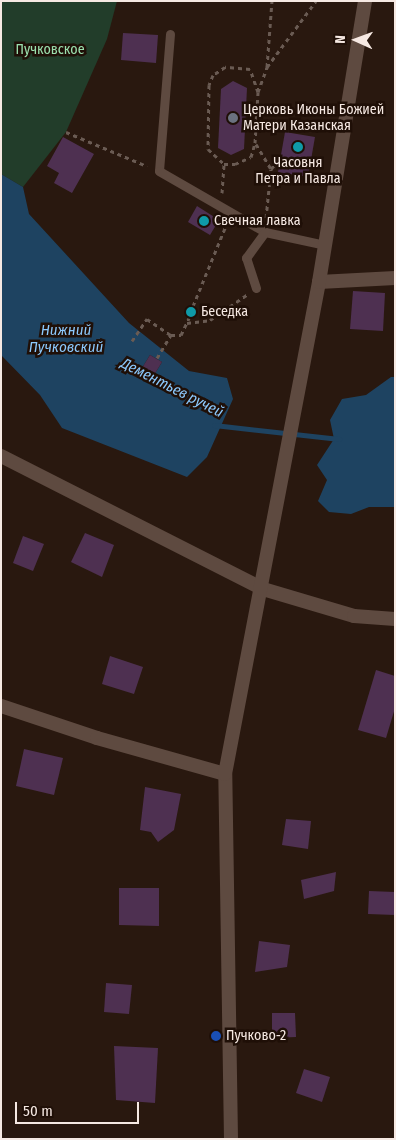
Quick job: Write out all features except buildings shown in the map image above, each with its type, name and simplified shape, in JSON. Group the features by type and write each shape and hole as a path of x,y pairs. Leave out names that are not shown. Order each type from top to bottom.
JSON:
{"street":[{"path":"231,1139 225,774 263,589 319,282 365,1"},
{"path":"319,282 395,278"},
{"path":"1,456 263,589 354,616 395,619"},
{"path":"1,706 97,738 225,774"}],"lane":[{"path":"170,34 160,171 220,208 265,232 325,245"},
{"path":"256,288 246,258 265,232"}],"path":[{"path":"258,92 250,69 225,67 213,75 209,85 208,149 224,164 235,164 251,157 255,143 258,92 267,67 272,1"},
{"path":"267,67 316,1"},
{"path":"66,132 160,171"},
{"path":"255,143 271,169"},
{"path":"265,232 271,169 281,157"},
{"path":"220,208 224,164"},
{"path":"193,306 231,214"},
{"path":"187,323 210,320 256,288"},
{"path":"132,341 147,319 171,335 181,335 189,318"},
{"path":"156,358 171,335"}],"green space":[{"name":"Пучковское","path":"1,1 117,1 107,39 66,132 23,187 1,174"}],"water":[{"name":"Нижний Пучковский","path":"1,174 23,187 29,214 129,323 189,371 227,378 233,399 207,457 187,477 62,428 40,395 1,355","holes":["150,355 162,362 154,375 142,368"]},
{"path":"391,377 395,377 395,507 369,507 351,514 329,512 318,501 327,480 317,465 334,439 330,420 342,399 366,395"}],"waterway":[{"name":"Дементьев ручей","path":"214,425 339,439"}],"place":[{"name":"Церковь Иконы Божией Матери Казанская","path":"233,118"},
{"name":"Часовня Петра и Павла","path":"298,147"},
{"name":"Свечная лавка","path":"204,221"},
{"name":"Беседка","path":"191,312"},
{"name":"Пучково-2","path":"216,1036"}]}
